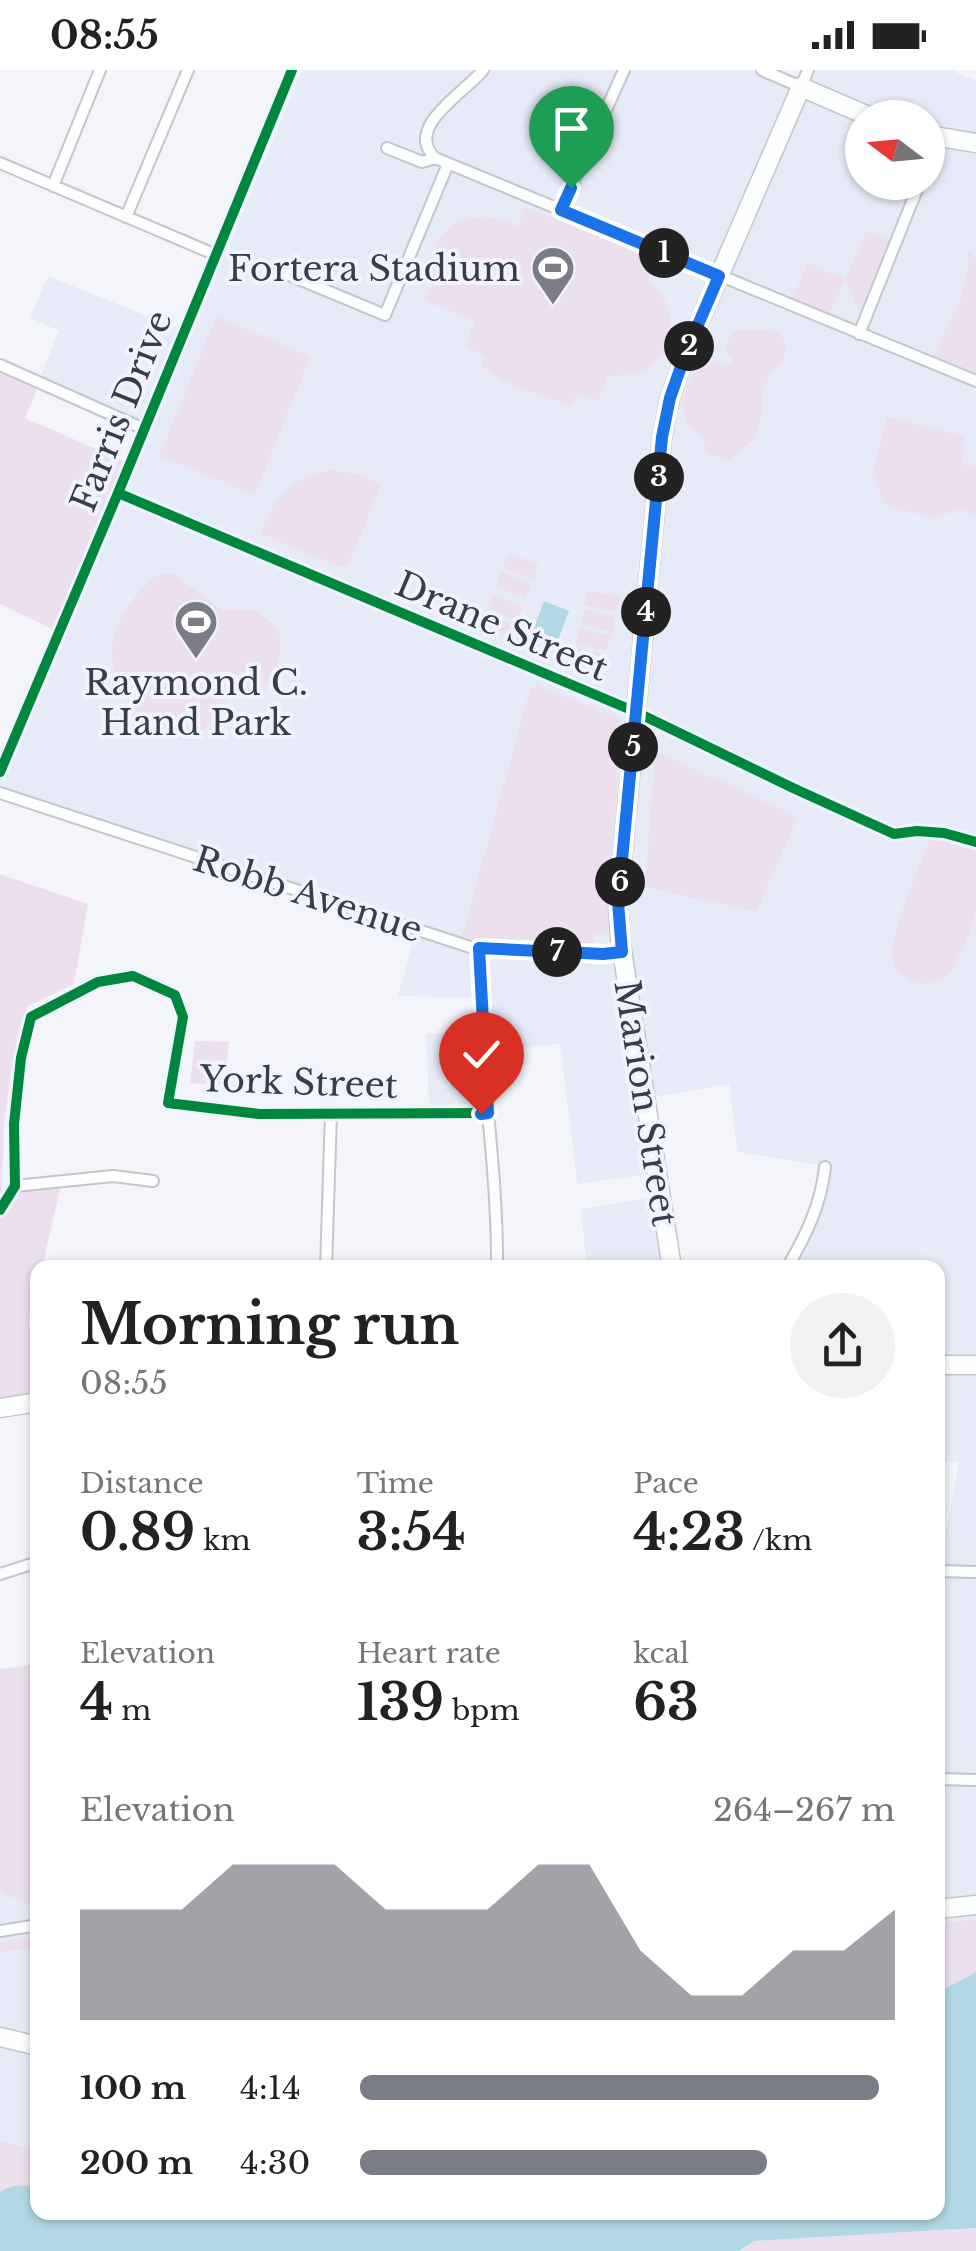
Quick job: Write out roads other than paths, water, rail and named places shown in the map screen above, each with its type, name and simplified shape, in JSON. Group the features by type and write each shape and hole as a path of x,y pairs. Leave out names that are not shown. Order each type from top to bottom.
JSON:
{"main road":[{"path":"805,79 845,102"},
{"name":"Marion Street","path":"671,1260 622,952 618,902 662,437 685,355 805,79"},
{"path":"945,138 976,142"},
{"path":"945,1365 976,1366"},
{"path":"0,1408 30,1403"},
{"path":"945,1908 976,1905"},
{"path":"0,2037 30,2044"}],"street":[{"path":"53,186 100,70"},
{"path":"126,217 188,70"},
{"name":"Farris Drive","path":"0,772 292,70"},
{"path":"483,70 436,114 425,142 436,158 976,381"},
{"path":"561,210 624,70"},
{"path":"762,70 805,79"},
{"path":"388,148 422,162 436,158"},
{"path":"0,163 214,254"},
{"path":"284,273 385,315 448,164"},
{"path":"859,334 913,200"},
{"path":"0,365 144,429"},
{"name":"Drane Street","path":"118,493 636,712 894,834 944,833 976,842"},
{"name":"Robb Avenue","path":"0,794 479,948 622,952"},
{"path":"479,948 497,1260"},
{"name":"York Street","path":"15,1186 14,1124 21,1058 32,1017 98,982 133,976 174,995 183,1017 168,1103 258,1114 488,1113"},
{"path":"326,1260 331,1113"},
{"path":"792,1260 818,1207 825,1167"},
{"path":"0,1210 15,1186 113,1176 153,1181"},
{"path":"0,1574 30,1565"},
{"path":"945,1572 976,1572"},
{"path":"945,1778 976,1780"},
{"path":"0,1931 30,1925"}],"water":[{"path":"544,601 569,611 558,640 533,630"},
{"path":"976,1972 976,2228 754,2241 739,2251 0,2251 0,2192 22,2185 30,2186 30,2220 945,2220 945,1988"}],"place":[{"name":"Fortera Stadium","path":"553,306"},
{"name":"Raymond C. Hand Park","path":"196,660"}]}
